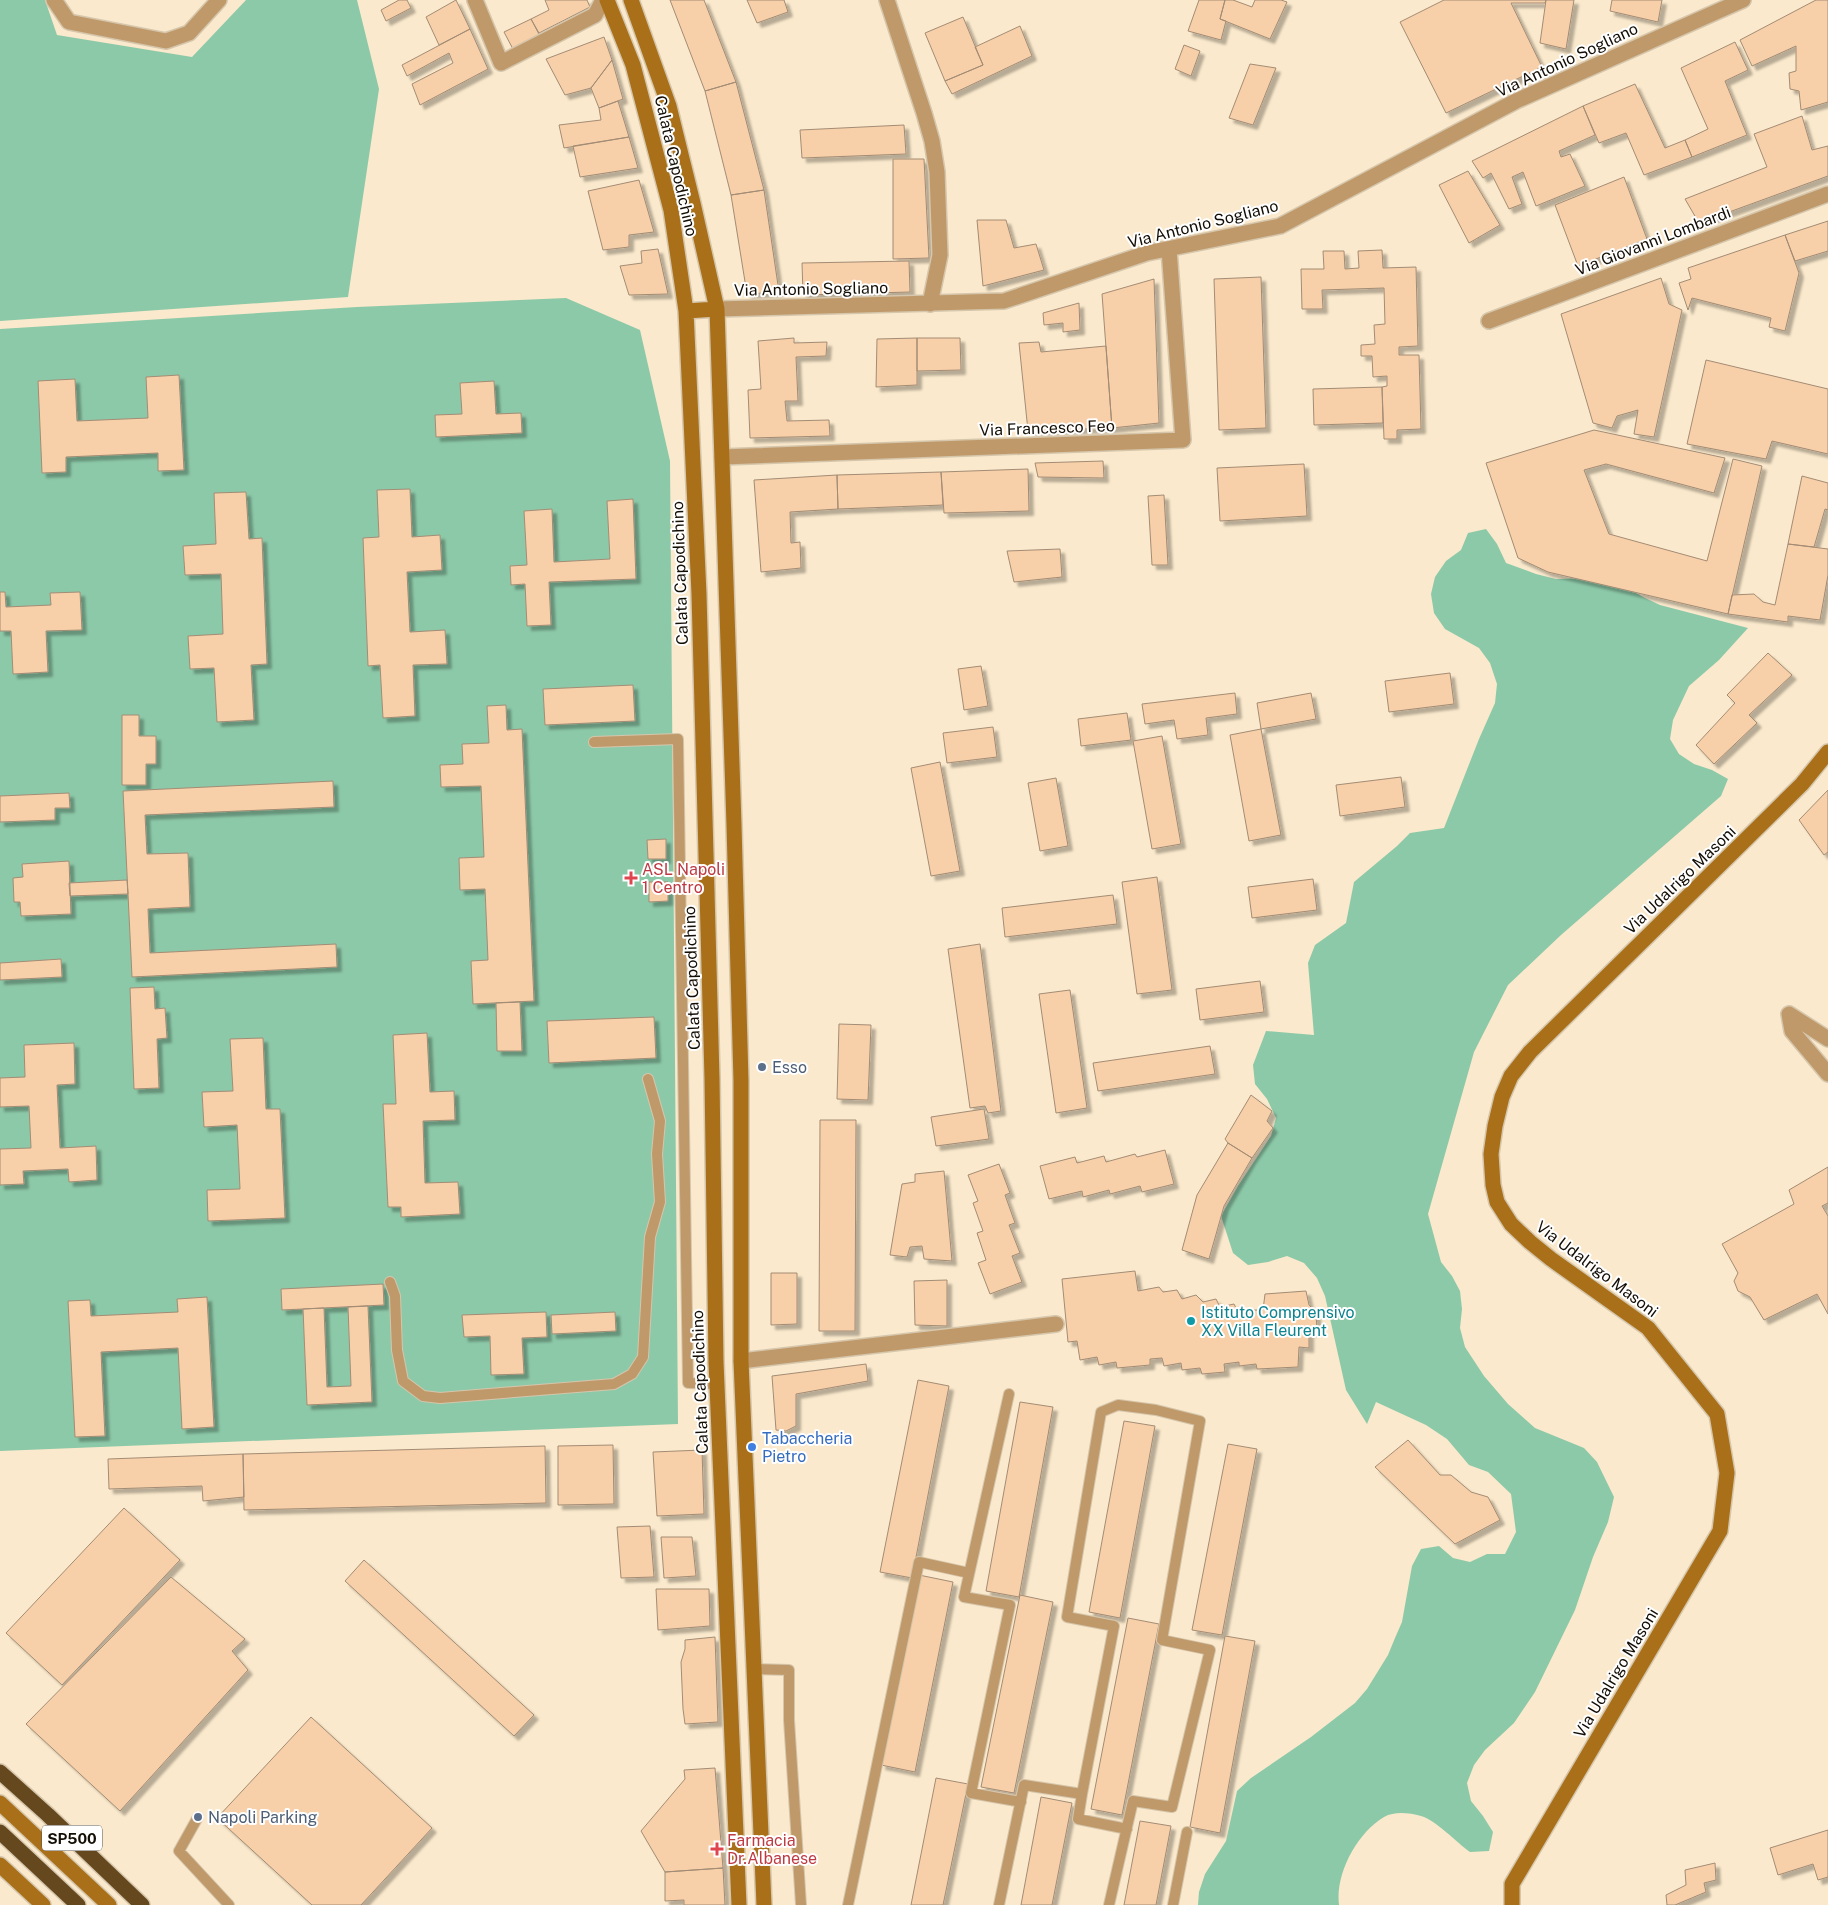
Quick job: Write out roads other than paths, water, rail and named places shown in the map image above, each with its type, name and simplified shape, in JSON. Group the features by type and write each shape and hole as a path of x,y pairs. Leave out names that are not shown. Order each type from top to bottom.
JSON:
{"highway":[{"name":"SP500","path":"0,1772 142,1905"},
{"name":"SP500","path":"0,1832 78,1905"}],"main road":[{"name":"Calata Capodichino","path":"605,0 633,65 671,210 686,311 699,604 712,1078 716,1362 739,1905"},
{"name":"Calata Capodichino","path":"631,0 669,106 717,309 741,1081 741,1361 764,1905"},
{"name":"Via Antonio Sogliano","path":"686,311 717,309"},
{"name":"Via Udalrigo Masoni","path":"1512,1905 1512,1884 1720,1531 1727,1473 1717,1414 1648,1328 1530,1242 1511,1224 1497,1202 1493,1185 1491,1154 1502,1097 1510,1076 1530,1052 1802,784 1828,752"},
{"path":"716,1362 741,1361"},
{"path":"0,1802 109,1905"},
{"path":"0,1865 43,1905"}],"street":[{"path":"54,0 69,22 166,41 189,33 219,0"},
{"path":"475,0 502,63 595,15 605,0"},
{"path":"887,0 924,113 932,141 937,172 940,255 930,304"},
{"name":"Via Antonio Sogliano","path":"717,309 1004,301 1147,254 1280,226 1516,102 1743,0"},
{"name":"Via Giovanni Lombardi","path":"1489,321 1828,194"},
{"name":"Via Francesco Feo","path":"722,457 1183,440 1169,249"},
{"path":"1828,1040 1789,1014 1792,1031 1828,1074"},
{"path":"741,1361 1056,1324"}],"lane":[{"path":"594,742 678,740 688,1383 717,1384"},
{"path":"390,1282 396,1296 397,1350 403,1381 423,1396 440,1398 614,1384 632,1374 643,1357 650,1237 660,1202 657,1154 660,1121 648,1079"},
{"path":"1009,1394 964,1597 1010,1605 971,1793 1020,1802"},
{"path":"1110,1905 1133,1801 1172,1807 1210,1650 1162,1640 1200,1421 1156,1410 1118,1405 1101,1412 1067,1617 1114,1626 1078,1819 1126,1829"},
{"path":"848,1905 919,1562 969,1573"},
{"path":"755,1669 789,1670 789,1720 801,1905"},
{"path":"999,1905 1024,1784 1082,1794"},
{"path":"198,1817 179,1851 230,1905"},
{"path":"1173,1905 1187,1832"}],"place":[{"name":"ASL Napoli 1 Centro","path":"631,878"},
{"name":"Esso","path":"762,1067"},
{"name":"Istituto Comprensivo XX Villa Fleurent","path":"1191,1321"},
{"name":"Tabaccheria Pietro","path":"752,1447"},
{"name":"Napoli Parking","path":"198,1817"},
{"name":"Farmacia Dr.Albanese","path":"717,1849"}]}
